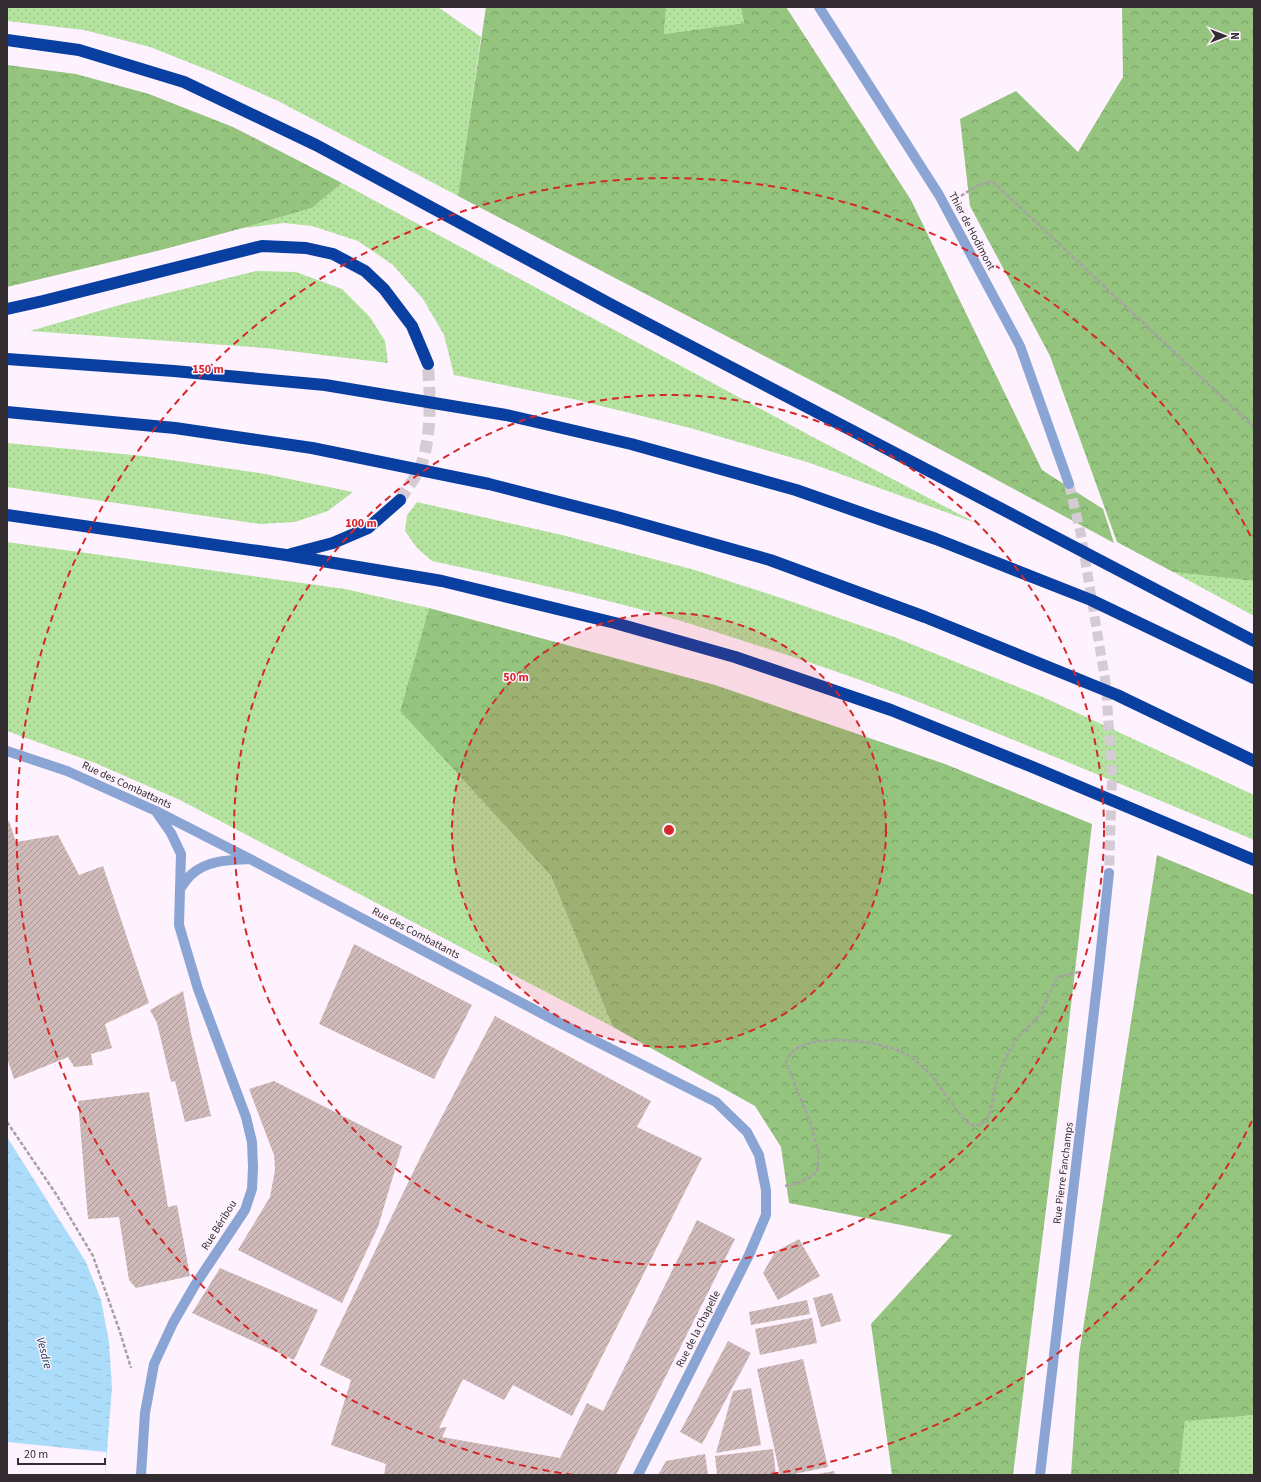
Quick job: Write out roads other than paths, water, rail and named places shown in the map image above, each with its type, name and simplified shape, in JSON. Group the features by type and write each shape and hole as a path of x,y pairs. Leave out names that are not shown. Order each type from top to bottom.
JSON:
{"highway":[{"path":"7,40 79,50 184,82 316,145 619,309 1254,641"},
{"path":"7,309 262,246 306,248 333,254 365,271 384,289 412,326 428,364"},
{"path":"7,360 174,371 325,385 506,415 631,444 796,490 936,539 1091,600 1254,678"},
{"path":"7,412 175,428 312,448 489,484 617,517 770,560 925,617 1117,695 1254,761"},
{"path":"286,555 333,543 368,528 400,500"},
{"path":"7,515 286,555 442,582 615,623 735,657 891,710 1037,769 1254,860"}],"street":[{"name":"Thier de Hodimont","path":"819,7 939,195 1020,346 1069,484"},
{"name":"Rue des Combattants","path":"7,751 67,770 156,811 250,859 554,1020 716,1102 747,1132 759,1155 766,1190"},
{"name":"Rue Béribou","path":"141,1475 145,1413 154,1364 173,1324 195,1285 245,1210 252,1189 254,1167 252,1142 246,1117 200,996 178,925 181,854 171,833 156,811"},
{"path":"180,889 192,874 203,867 222,861 250,859"},
{"name":"Rue Pierre Fanchamps","path":"1040,1475 1109,873"},
{"name":"Rue de la Chapelle","path":"638,1475 749,1254 766,1215 766,1190"}],"water":[{"name":"Vesdre","path":"7,1137 86,1262 101,1300 109,1342 112,1388 105,1475 7,1475"}],"tunnel":[{"path":"400,500 420,468 425,451 430,414 428,364"},
{"path":"1069,484 1081,535 1106,685 1112,776 1109,873"}]}
